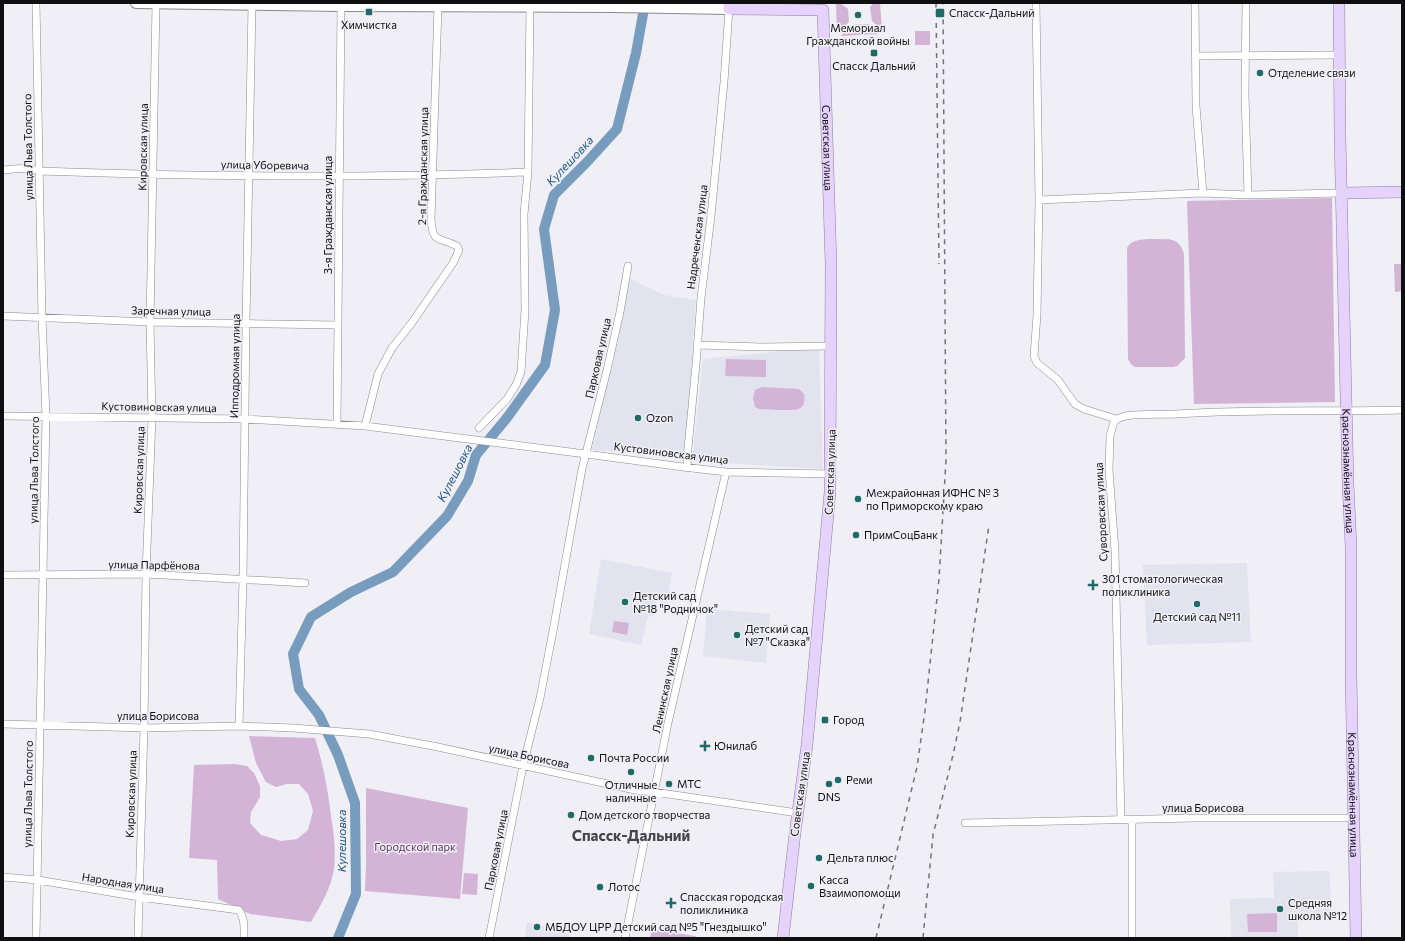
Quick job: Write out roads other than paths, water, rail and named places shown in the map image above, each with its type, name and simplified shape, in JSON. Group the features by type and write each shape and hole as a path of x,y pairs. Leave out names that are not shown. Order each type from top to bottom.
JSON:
{"main road":[{"path":"136,3 341,6 411,5 438,7 527,5 672,8 729,6 823,7"},
{"name":"Краснознамённая улица","path":"1339,3 1346,411 1351,546 1351,675 1356,938"},
{"name":"Советская улица","path":"783,938 807,745 825,560 831,474 831,264 823,7"},
{"path":"1342,193 1402,192"}],"street":[{"name":"улица Льва Толстого","path":"36,3 42,317 46,416 36,938"},
{"path":"1036,3 1039,200 1037,315 1034,356 1037,363 1058,380 1075,404 1084,409 1116,420 1130,415 1258,410 1402,410"},
{"path":"1195,3 1196,106 1203,193"},
{"path":"1246,3 1245,95 1248,195"},
{"name":"Кировская улица","path":"138,938 144,728 146,574 152,418 150,322 154,175 156,4"},
{"name":"Ипподромная улица","path":"239,726 243,579 248,176 252,5"},
{"path":"479,428 507,399 520,377 525,310 524,214 528,172 527,5"},
{"name":"3-я Гражданская улица","path":"337,424 341,6"},
{"name":"Надреченская улица","path":"687,468 702,290 724,82 729,6"},
{"name":"2-я Гражданская улица","path":"365,426 376,379 392,348 411,324 453,263 459,250 457,246 436,237 432,233 431,219 438,7"},
{"path":"1196,56 1339,55"},
{"name":"улица Уборевича","path":"3,170 24,168 39,171 154,175 339,177 433,176 528,172"},
{"path":"1039,200 1203,193 1248,195 1342,193"},
{"name":"Парковая улица","path":"489,938 523,766 540,698 554,631 577,492 607,370 620,312 628,266"},
{"name":"Заречная улица","path":"3,316 150,322 338,325"},
{"path":"698,345 762,347 831,346"},
{"name":"Кустовиновская улица","path":"3,416 245,419 337,424 365,426 726,472 831,474"},
{"name":"Суворовская улица","path":"1116,420 1112,427 1110,436 1109,470 1115,551 1121,819"},
{"name":"Ленинская улица","path":"625,938 654,792 683,658 726,472"},
{"name":"улица Парфёнова","path":"3,575 43,576 146,574 305,583"},
{"name":"улица Борисова","path":"3,724 144,728 239,726 312,729 369,734 438,747 635,790 798,813"},
{"name":"улица Борисова","path":"965,823 1121,819 1354,818"},
{"path":"1132,819 1132,938"},
{"name":"Народная улица","path":"3,877 38,880 139,897 239,910 244,921 244,938"}],"waterway":[{"name":"Кулешовка","path":"338,938 356,894 355,803 338,755 319,715 299,689 293,654 311,617 351,592 393,572 447,516 468,481 476,455 506,419 545,365 555,310 544,229 554,195 617,129 636,53 645,3"}],"railway":[{"path":"936,3 939,264"},
{"path":"876,938 917,767 925,711 939,579 946,460 943,3"},
{"path":"923,938 933,835 960,722 989,525"}],"place":[{"name":"Химчистка","path":"369,12"},
{"name":"Спасск-Дальний","path":"940,13"},
{"name":"Мемориал Гражданской войны","path":"858,15"},
{"name":"Спасск Дальний","path":"874,53"},
{"name":"Отделение связи","path":"1260,73"},
{"name":"Ozon","path":"638,418"},
{"name":"Межрайонная ИФНС № 3 по Приморскому краю","path":"858,499"},
{"name":"ПримСоцБанк","path":"856,535"},
{"name":"301 стоматологическая поликлиника","path":"1093,585"},
{"name":"Детский сад №18 \"Родничок\"","path":"625,602"},
{"name":"Детский сад №11","path":"1197,604"},
{"name":"Детский сад №7 \"Сказка\"","path":"737,635"},
{"name":"Город","path":"825,720"},
{"name":"Юнилаб","path":"705,746"},
{"name":"Почта России","path":"591,758"},
{"name":"Отличные наличные","path":"631,772"},
{"name":"Реми","path":"838,780"},
{"name":"МТС","path":"669,784"},
{"name":"DNS","path":"829,784"},
{"name":"Дом детского творчества","path":"571,815"},
{"name":"Дельта плюс","path":"819,858"},
{"name":"Касса Взаимопомощи","path":"811,886"},
{"name":"Лотос","path":"600,887"},
{"name":"Спасская городская поликлиника","path":"671,903"},
{"name":"Средняя школа №12","path":"1280,909"},
{"name":"МБДОУ ЦРР Детский сад №5 \"Гнездышко\"","path":"537,927"}],"district":[{"name":"Спасск-Дальний","path":"631,836"}],"park label":[{"name":"Городской парк","path":"415,847"}]}
